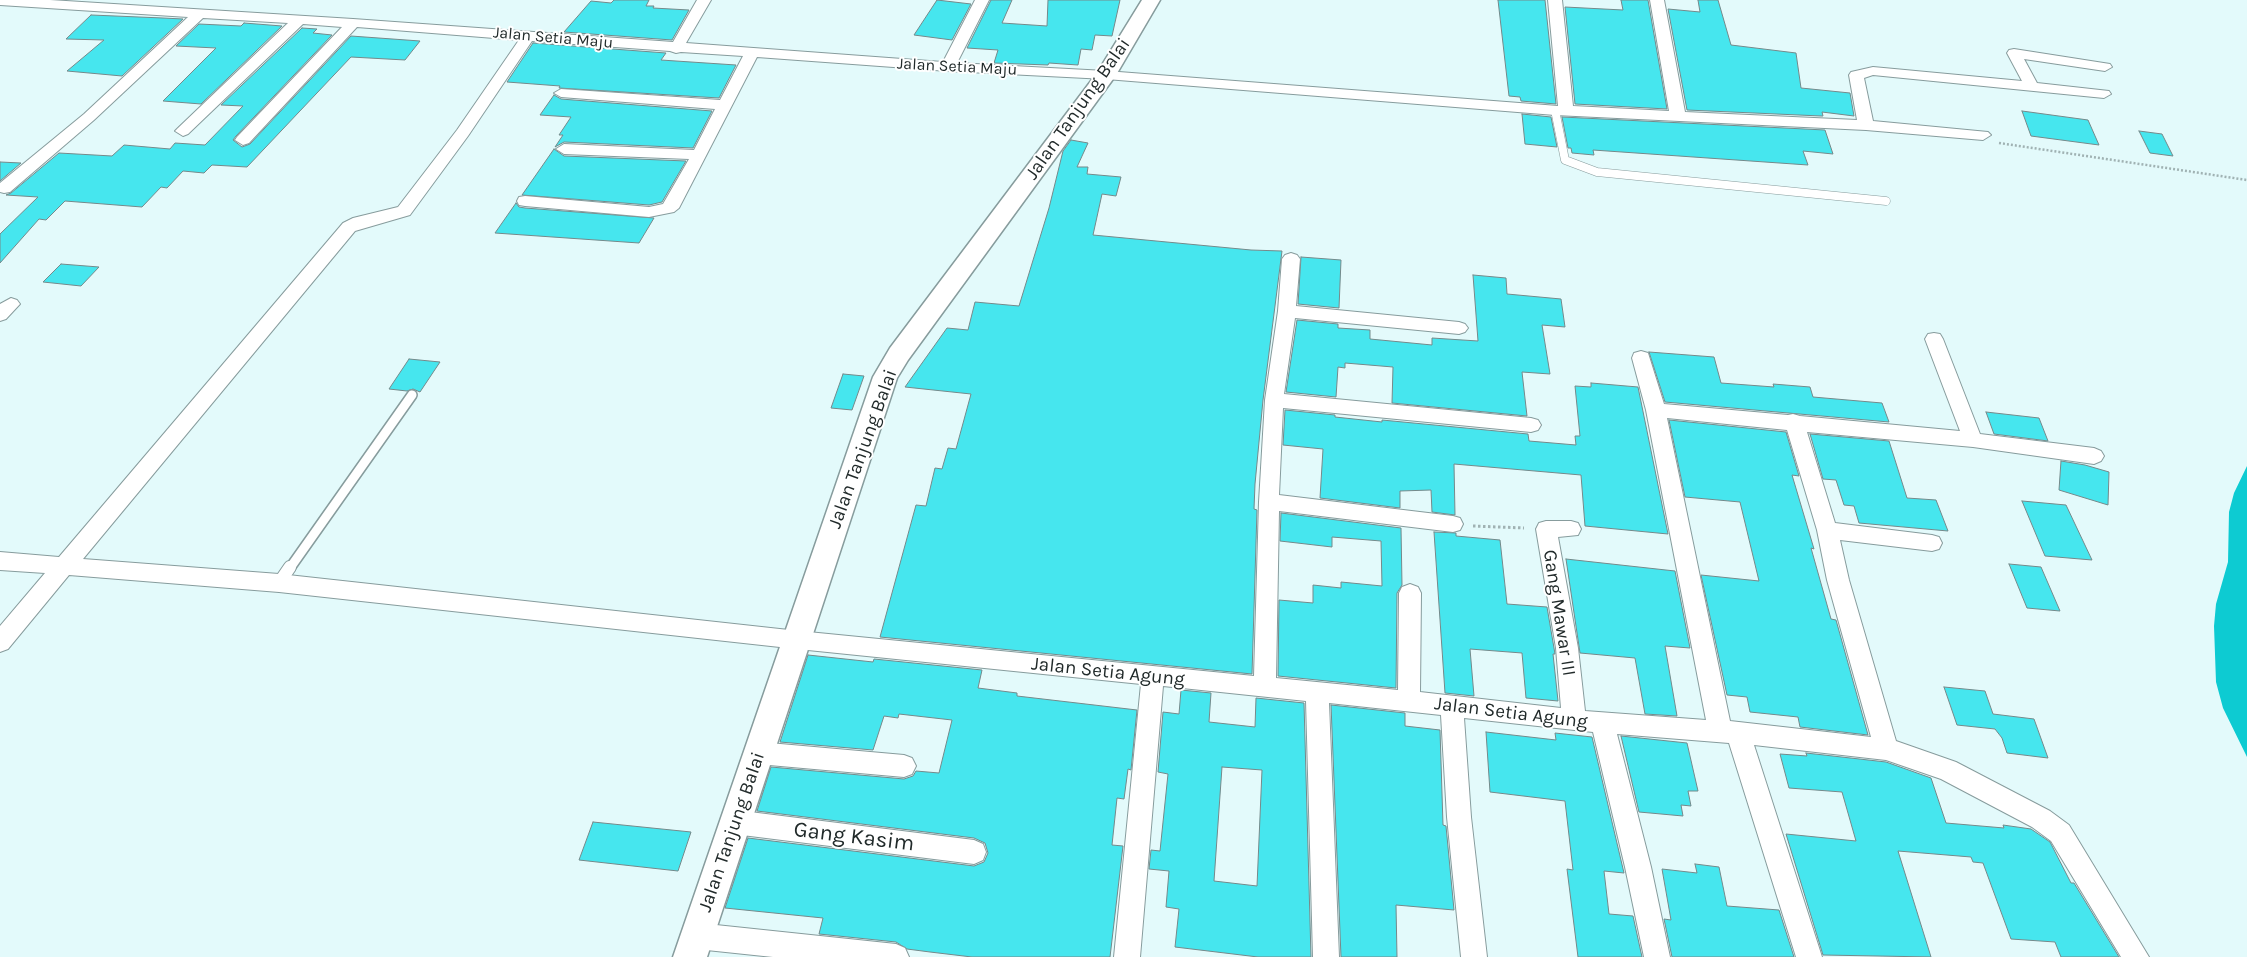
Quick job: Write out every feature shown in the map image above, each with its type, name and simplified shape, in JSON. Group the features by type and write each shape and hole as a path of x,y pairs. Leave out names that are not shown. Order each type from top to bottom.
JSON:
{"street":[{"path":"676,48 704,0"},
{"path":"948,67 982,0"},
{"name":"Jalan Tanjung Balai","path":"694,946 734,822 798,640 885,377 899,354 1106,75 1151,0"},
{"path":"1555,0 1560,110"},
{"path":"1656,0 1678,116"},
{"name":"Jalan Setia Maju","path":"0,1 196,9 299,20 751,54 1106,75 1560,110 1866,125 1983,135"},
{"path":"4,188 89,117 196,9"},
{"path":"183,131 299,20"},
{"path":"243,140 353,23"},
{"path":"0,642 349,227 359,222 392,216 404,211 463,134 528,36"},
{"path":"2032,87 2014,53 2106,67"},
{"path":"525,201 662,211 673,204 751,54"},
{"path":"1866,125 1856,75 1873,71 2104,94"},
{"path":"561,93 725,105"},
{"path":"564,149 699,155"},
{"path":"1265,687 1269,502 1274,400 1291,259"},
{"path":"1286,311 1459,328"},
{"path":"1934,339 1973,440"},
{"path":"1641,358 1656,410 1729,732 1809,957"},
{"path":"1274,400 1531,425"},
{"path":"1656,410 1793,421 1973,440 2094,456"},
{"path":"1793,421 1804,449 1812,484 1827,530 1838,580 1886,749"},
{"path":"1269,502 1453,524"},
{"name":"Gang Mawar III","path":"1571,529 1546,530 1567,648 1574,720"},
{"path":"1827,530 1932,543"},
{"name":"Jalan Setia Agung","path":"0,561 279,583 798,640 1452,705 1602,724 1729,732 1886,749 1948,770 2041,818 2060,833 2136,957"},
{"path":"1409,701 1410,593"},
{"path":"1127,957 1153,676"},
{"path":"1316,692 1322,758 1326,957"},
{"path":"1452,705 1459,817 1474,957"},
{"path":"1602,724 1638,867 1657,957"},
{"path":"758,753 904,766"},
{"name":"Gang Kasim","path":"734,822 974,852"},
{"path":"694,946 896,957"}],"lane":[{"path":"1560,110 1565,160 1597,172 1886,201"},
{"path":"279,583 412,395"}],"path":[{"path":"1983,135 2002,143 2247,180"},
{"path":"1453,524 1546,530"}],"water":[{"path":"2247,466 2247,757 2223,708 2216,682 2214,626 2216,604 2228,562 2229,512 2234,493"}],"building":[{"path":"614,0 649,0 646,6 654,6 653,8 689,10 672,40 564,32 591,1 611,3"},
{"path":"937,0 971,4 952,40 914,35"},
{"path":"991,0 1012,0 1002,23 1047,26 1048,0 1120,0 1112,36 1095,35 1092,50 1081,49 1078,65 1049,63 1048,65 994,63 998,50 967,48"},
{"path":"1498,0 1545,0 1556,104 1521,101 1520,97 1509,96"},
{"path":"1621,0 1648,0 1667,109 1575,104 1565,7 1623,10"},
{"path":"1698,0 1718,0 1731,45 1796,53 1801,88 1850,93 1854,116 1822,112 1823,116 1687,110 1668,9 1700,12"},
{"path":"91,15 183,19 122,76 67,71 104,40 66,39"},
{"path":"244,23 282,26 201,104 163,101 216,48 176,46 199,24 241,26"},
{"path":"302,28 317,29 313,33 332,35 236,136 233,140 242,147 250,144 351,36 420,41 405,60 351,57 247,167 212,165 204,173 183,171 167,188 161,187 142,207 65,201 46,220 39,219 0,263 0,234 38,197 6,195 11,193 59,153 112,156 124,145 170,149 175,143 205,145 243,106 221,105"},
{"path":"533,43 666,53 661,60 736,65 719,98 559,88 560,86 507,82"},
{"path":"554,95 561,99 712,111 693,148 564,142 555,147 563,135 559,135 571,117 540,115"},
{"path":"2022,111 2088,120 2099,145 2031,136"},
{"path":"1522,114 1551,117 1557,147 1525,144"},
{"path":"1562,117 1825,130 1833,154 1803,151 1808,165 1593,150 1594,155 1572,153 1571,148 1568,148"},
{"path":"2139,131 2162,134 2173,156 2150,153"},
{"path":"1071,140 1088,143 1077,167 1088,167 1087,174 1121,177 1116,196 1102,194 1093,235 1251,250 1282,251 1263,400 1255,484 1254,509 1257,510 1252,674 880,637 916,505 926,506 935,468 942,469 948,448 956,449 971,394 905,387 947,328 968,330 975,302 1019,306 1049,208 1063,151"},
{"path":"554,149 564,156 686,161 662,202 649,205 522,195"},
{"path":"0,162 21,163 0,181"},
{"path":"516,203 519,207 525,208 654,218 639,243 495,233"},
{"path":"1301,257 1341,260 1339,308 1298,304"},
{"path":"61,264 99,267 81,286 43,282"},
{"path":"1473,275 1506,278 1507,294 1561,299 1565,327 1542,325 1550,374 1522,372 1527,416 1392,403 1393,367 1345,363 1345,368 1338,367 1336,397 1286,392 1297,320 1338,324 1338,328 1370,330 1370,339 1432,345 1432,338 1478,341"},
{"path":"1649,352 1714,357 1721,383 1774,387 1773,384 1810,387 1813,397 1882,403 1889,422 1665,402"},
{"path":"409,359 440,362 420,392 413,389 407,391 389,389"},
{"path":"843,374 864,376 852,410 831,408"},
{"path":"1591,383 1638,387 1668,534 1585,526 1581,475 1454,464 1455,515 1432,512 1431,490 1400,491 1400,508 1320,498 1323,449 1283,445 1285,410 1382,422 1382,420 1528,434 1529,441 1576,445 1575,436 1580,436 1575,386 1591,387"},
{"path":"1986,412 2039,418 2048,441 1994,434"},
{"path":"1669,420 1786,432 1799,476 1792,475 1814,549 1811,548 1831,619 1836,620 1868,735 1800,727 1798,717 1750,712 1747,697 1727,695 1701,575 1759,581 1740,502 1685,497"},
{"path":"1810,434 1889,441 1907,498 1936,500 1948,531 1859,523 1854,506 1844,505 1836,480 1823,479"},
{"path":"2061,461 2109,472 2108,505 2059,490"},
{"path":"2022,501 2066,505 2092,560 2045,556"},
{"path":"1281,513 1401,528 1402,585 1397,593 1396,688 1278,676 1279,600 1313,603 1313,585 1341,588 1341,582 1382,586 1381,541 1332,537 1332,547 1280,541"},
{"path":"1434,532 1456,533 1456,536 1500,540 1507,604 1547,607 1555,654 1553,654 1558,701 1526,698 1522,653 1470,649 1474,696 1445,693"},
{"path":"1566,559 1675,571 1690,648 1665,646 1677,716 1645,714 1635,658 1580,653"},
{"path":"2009,564 2041,567 2060,611 2027,608"},
{"path":"808,655 873,662 874,659 982,670 978,688 1017,693 1017,696 1137,710 1131,770 1128,769 1124,799 1117,798 1112,845 1123,846 1110,957 972,957 930,952 907,949 896,942 819,934 823,918 725,908 748,838 974,866 984,862 988,853 985,843 974,838 757,811 771,767 904,779 913,776 916,771 939,773 952,720 899,714 898,718 884,716 873,750 780,742"},
{"path":"1944,687 1985,691 1993,714 2034,719 2048,758 2007,753 2002,738 1995,729 1957,725"},
{"path":"1181,690 1211,693 1209,722 1255,727 1256,698 1304,703 1311,957 1258,957 1175,947 1179,909 1166,907 1169,871 1149,869 1151,850 1160,851 1168,774 1158,772 1163,712 1179,714","holes":["1222,767 1262,770 1257,886 1214,881"]},
{"path":"1331,705 1405,713 1405,726 1440,730 1443,825 1446,826 1454,910 1396,905 1397,957 1341,957"},
{"path":"1486,732 1556,740 1555,733 1592,737 1624,873 1604,871 1609,914 1633,916 1642,957 1578,957 1567,869 1573,870 1565,801 1490,792"},
{"path":"1621,736 1687,743 1698,791 1688,791 1691,806 1681,805 1683,816 1639,812"},
{"path":"1806,753 1886,762 1931,778 1946,823 2004,828 2003,825 2031,829 2050,842 2071,883 2074,883 2119,957 2061,957 2055,942 2011,939 1983,863 1973,862 1971,857 1898,851 1931,957 1823,955 1786,834 1856,841 1842,792 1789,788 1780,754 1807,756"},
{"path":"593,822 691,832 678,871 579,860"},
{"path":"1695,864 1719,867 1727,906 1779,910 1794,957 1672,957 1664,919 1671,920 1662,869 1697,873"}]}
